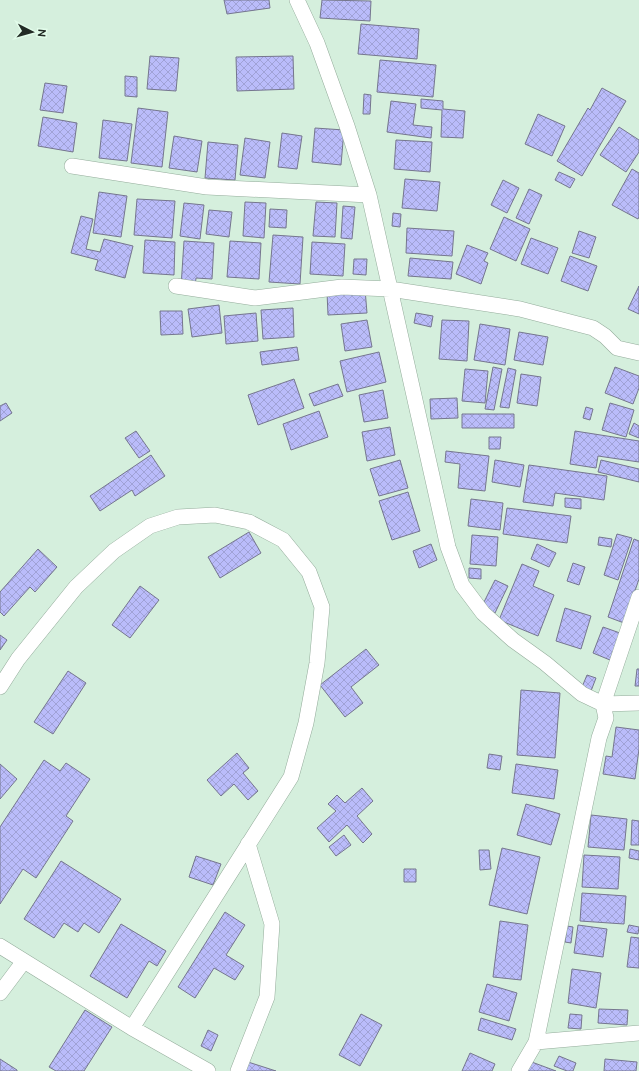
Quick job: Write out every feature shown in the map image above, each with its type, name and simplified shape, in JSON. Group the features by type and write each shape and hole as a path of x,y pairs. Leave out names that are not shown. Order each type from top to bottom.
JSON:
{"street":[{"path":"297,0 318,43 369,195 448,547 462,585 483,612 513,640 545,663 582,694 603,704 639,703"},
{"path":"72,166 207,187 369,195"},
{"path":"176,286 255,298 342,286 390,289 520,309 593,328 605,336 617,348 639,353"},
{"path":"0,687 18,659 76,587 114,551 150,526 178,517 215,515 249,522 283,540 309,572 322,607 317,663 306,723 291,777 132,1028"},
{"path":"520,1071 536,1042 599,738 606,718 603,704 639,597"},
{"path":"238,1071 267,997 272,924 248,844"},
{"path":"0,946 132,1028 208,1071"},
{"path":"0,993 24,960"},
{"path":"536,1042 639,1033"}],"building":[{"path":"224,0 269,0 270,8 227,14"},
{"path":"322,0 371,1 370,21 320,18"},
{"path":"361,24 419,29 417,59 358,54"},
{"path":"150,56 179,58 176,91 147,89"},
{"path":"293,56 294,89 237,91 236,57"},
{"path":"380,60 436,65 433,97 377,92"},
{"path":"125,76 137,77 137,97 125,96"},
{"path":"45,83 67,86 63,113 40,110"},
{"path":"602,88 626,101 582,176 557,161 588,108 590,110"},
{"path":"364,94 371,95 370,114 363,114"},
{"path":"421,99 443,101 443,109 465,111 463,138 441,137 442,110 421,108"},
{"path":"391,101 416,104 413,125 432,127 431,138 387,132"},
{"path":"138,108 168,112 162,167 131,163"},
{"path":"538,114 565,126 552,156 525,144"},
{"path":"43,117 77,123 73,152 38,146"},
{"path":"103,120 132,124 127,161 99,158"},
{"path":"619,127 639,140 639,152 626,172 600,155"},
{"path":"315,128 344,130 341,165 312,162"},
{"path":"282,133 302,136 297,169 278,167"},
{"path":"174,136 202,141 197,172 169,168"},
{"path":"245,138 270,142 265,178 240,175"},
{"path":"396,140 432,142 430,172 394,169"},
{"path":"208,142 238,145 235,180 205,178"},
{"path":"632,169 639,173 638,219 612,205"},
{"path":"559,172 575,179 570,188 555,180"},
{"path":"405,179 440,182 437,211 402,208"},
{"path":"503,180 519,188 507,213 491,205"},
{"path":"529,189 542,195 529,224 516,218"},
{"path":"99,192 127,196 121,237 93,233"},
{"path":"137,199 175,201 172,238 134,235"},
{"path":"245,202 266,203 264,238 243,236"},
{"path":"316,202 337,203 335,237 313,236"},
{"path":"184,203 204,205 200,239 180,236"},
{"path":"343,206 355,207 352,239 341,238"},
{"path":"270,209 287,210 286,228 269,227"},
{"path":"209,210 232,212 229,237 206,234"},
{"path":"393,213 401,214 400,227 392,226"},
{"path":"81,216 93,219 86,249 100,252 104,239 133,246 125,278 95,270 98,260 71,253"},
{"path":"504,217 530,229 516,261 490,249"},
{"path":"407,228 454,231 452,256 406,253"},
{"path":"579,231 596,237 589,258 572,253"},
{"path":"273,235 303,237 300,284 269,282"},
{"path":"531,238 558,248 548,274 521,264"},
{"path":"145,240 175,242 174,275 143,273"},
{"path":"184,241 214,243 212,279 196,278 195,287 181,287"},
{"path":"230,241 261,243 259,279 227,277"},
{"path":"312,242 345,244 343,276 310,274"},
{"path":"467,245 488,253 484,261 488,263 481,284 456,274"},
{"path":"570,256 597,266 588,291 561,281"},
{"path":"410,258 453,262 451,279 408,276"},
{"path":"354,259 367,259 366,275 353,274"},
{"path":"639,286 639,314 628,309"},
{"path":"365,289 367,313 328,315 327,292"},
{"path":"219,305 222,333 192,337 188,309"},
{"path":"293,308 294,337 263,339 261,310"},
{"path":"160,311 182,311 183,334 161,335"},
{"path":"256,313 258,341 226,344 224,316"},
{"path":"416,313 433,316 431,327 414,323"},
{"path":"367,320 372,347 345,351 341,324"},
{"path":"442,320 469,321 467,361 439,359"},
{"path":"480,324 510,329 505,365 474,360"},
{"path":"519,332 548,337 543,365 514,360"},
{"path":"297,347 299,360 262,365 260,352"},
{"path":"379,352 386,382 347,392 340,361"},
{"path":"493,367 502,369 494,410 485,409"},
{"path":"615,367 639,376 639,388 633,404 605,393"},
{"path":"508,368 516,370 509,408 500,407"},
{"path":"465,369 488,371 485,403 462,401"},
{"path":"521,374 541,377 537,406 517,403"},
{"path":"294,379 304,408 258,425 248,395"},
{"path":"338,384 343,396 314,406 309,394"},
{"path":"383,390 388,418 364,422 359,395"},
{"path":"457,398 458,418 431,419 430,399"},
{"path":"6,403 12,413 0,421 0,406"},
{"path":"610,403 634,410 626,437 602,430"},
{"path":"586,407 593,409 590,420 583,418"},
{"path":"319,411 328,437 291,450 283,424"},
{"path":"462,414 514,414 514,428 462,428"},
{"path":"634,423 639,426 639,438 629,434"},
{"path":"390,427 395,455 367,461 362,432"},
{"path":"136,431 150,451 139,458 125,438"},
{"path":"575,431 639,441 639,462 598,456 596,468 570,464"},
{"path":"489,437 501,437 500,449 489,449"},
{"path":"446,451 489,456 485,491 458,488 460,464 445,462"},
{"path":"151,455 165,476 135,496 132,490 100,511 90,496"},
{"path":"400,460 408,488 379,496 370,469"},
{"path":"495,460 524,465 520,487 492,482"},
{"path":"601,460 639,469 639,482 598,472"},
{"path":"529,465 607,476 604,500 555,493 553,506 523,502"},
{"path":"408,492 420,531 392,540 379,501"},
{"path":"565,498 581,499 581,509 565,507"},
{"path":"471,499 503,503 500,530 468,526"},
{"path":"507,508 571,516 567,543 503,534"},
{"path":"249,532 261,553 220,578 208,557"},
{"path":"617,534 632,538 618,580 604,575"},
{"path":"472,535 498,537 496,566 470,564"},
{"path":"599,537 612,539 611,547 598,545"},
{"path":"634,539 639,541 639,579 624,623 608,617"},
{"path":"431,544 437,560 419,568 413,551"},
{"path":"537,544 556,553 549,567 531,559"},
{"path":"38,549 57,567 35,592 30,587 4,616 0,612 0,592"},
{"path":"573,563 585,567 579,585 567,581"},
{"path":"522,564 539,571 533,586 554,595 538,636 499,620"},
{"path":"469,568 481,569 481,579 469,578"},
{"path":"495,580 508,586 495,613 482,606"},
{"path":"140,586 159,600 130,638 112,625"},
{"path":"565,608 591,616 581,649 556,641"},
{"path":"603,627 620,633 610,660 593,653"},
{"path":"0,635 7,640 0,650"},
{"path":"366,649 379,665 351,687 363,703 345,717 320,685"},
{"path":"637,669 639,669 639,686 635,686"},
{"path":"68,671 86,683 53,734 34,722"},
{"path":"587,675 596,678 591,691 582,687"},
{"path":"521,690 560,693 555,758 517,755"},
{"path":"616,727 639,730 639,749 635,779 603,774 606,756 612,757"},
{"path":"237,753 249,768 243,773 258,791 248,800 234,784 221,796 207,780"},
{"path":"489,754 502,756 500,770 487,768"},
{"path":"44,760 60,771 66,763 90,779 66,816 73,821 36,878 23,869 0,904 0,827"},
{"path":"0,764 17,779 0,799"},
{"path":"516,764 558,770 554,799 512,793"},
{"path":"362,788 373,801 357,816 372,834 363,843 347,825 329,842 317,828 336,811 328,804 337,795 345,803"},
{"path":"526,804 560,814 551,845 517,835"},
{"path":"591,815 627,819 624,850 588,847"},
{"path":"632,820 639,821 639,845 631,845"},
{"path":"344,835 351,845 336,856 329,847"},
{"path":"502,848 540,857 527,914 489,905"},
{"path":"630,849 639,851 639,860 629,858"},
{"path":"479,850 489,850 491,869 480,870"},
{"path":"584,855 620,857 618,889 582,887"},
{"path":"196,856 221,864 213,885 189,877"},
{"path":"61,861 121,899 99,933 84,923 78,932 64,923 54,938 24,919"},
{"path":"404,869 416,869 416,882 404,882"},
{"path":"582,893 626,896 624,924 580,921"},
{"path":"225,912 245,925 226,955 244,966 235,980 214,968 195,998 178,987"},
{"path":"500,921 528,925 521,980 493,977"},
{"path":"121,924 166,951 157,966 149,961 127,998 90,976"},
{"path":"578,925 607,929 603,957 574,953"},
{"path":"629,925 639,927 638,934 627,932"},
{"path":"567,926 573,927 571,943 565,942"},
{"path":"631,937 639,938 639,968 627,967"},
{"path":"572,969 601,973 596,1008 568,1003"},
{"path":"487,984 517,993 509,1021 479,1012"},
{"path":"599,1009 628,1010 627,1025 598,1023"},
{"path":"85,1010 112,1027 84,1071 56,1071 49,1067"},
{"path":"361,1014 382,1025 360,1066 339,1055"},
{"path":"570,1014 582,1015 581,1029 568,1028"},
{"path":"481,1018 516,1029 512,1040 478,1030"},
{"path":"208,1030 218,1035 211,1051 201,1046"},
{"path":"470,1053 495,1064 492,1071 462,1071"},
{"path":"559,1056 576,1063 573,1071 567,1071 554,1066"},
{"path":"0,1059 17,1070 17,1071 0,1071"},
{"path":"605,1059 637,1062 636,1071 604,1071"},
{"path":"529,1061 556,1071 525,1071"},
{"path":"248,1062 276,1071 245,1071"}]}
